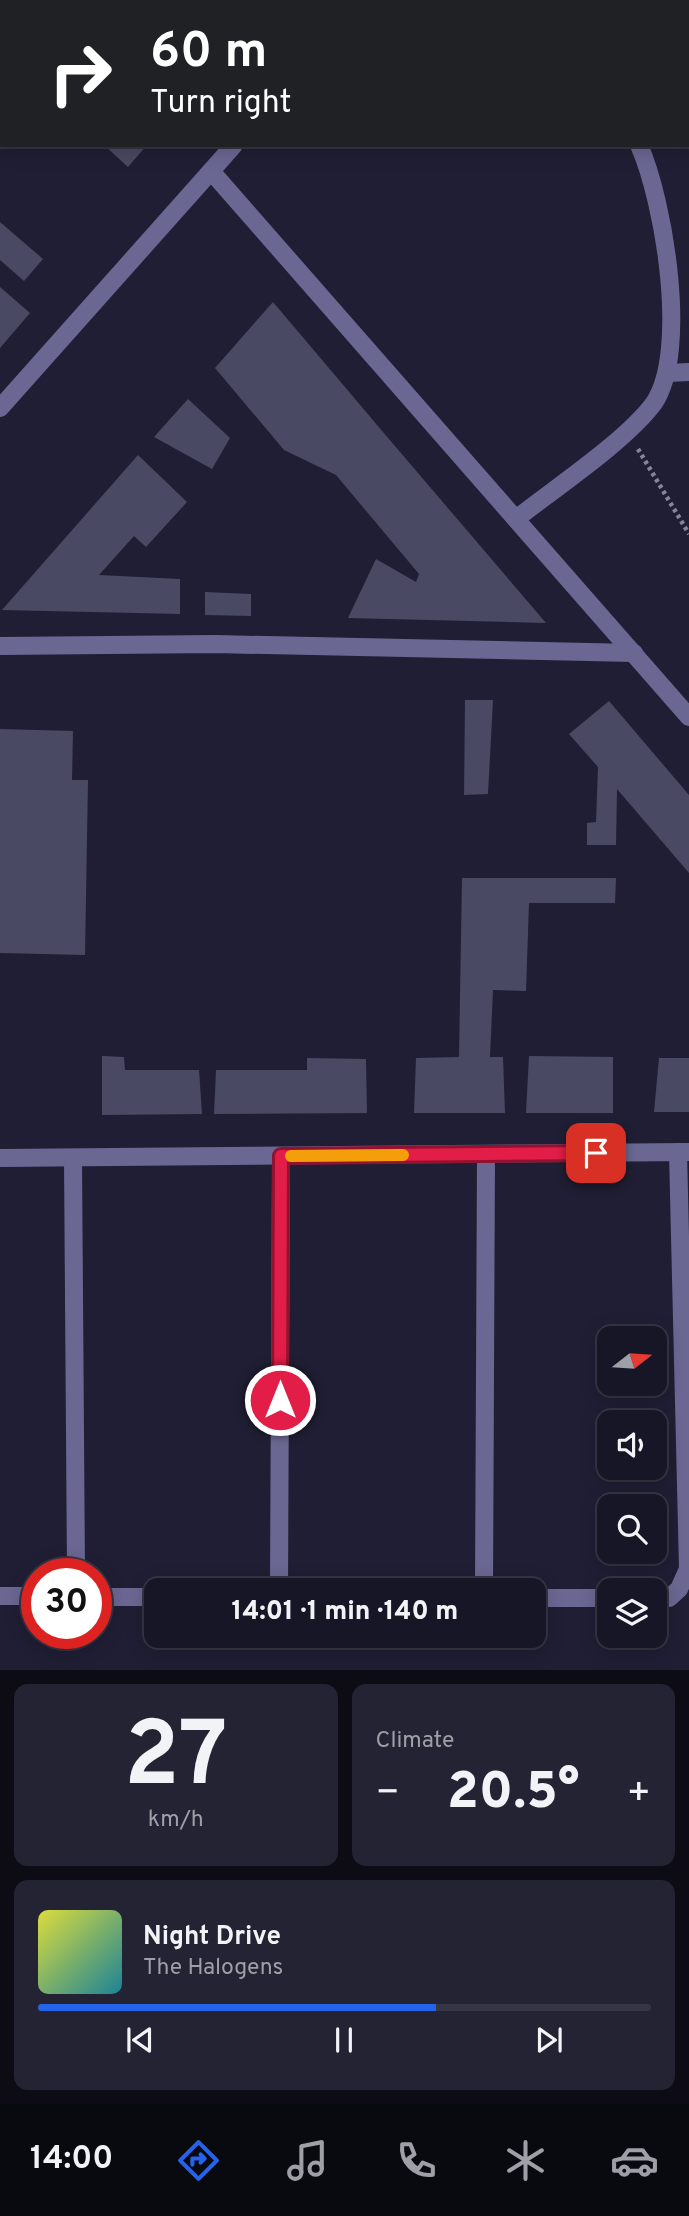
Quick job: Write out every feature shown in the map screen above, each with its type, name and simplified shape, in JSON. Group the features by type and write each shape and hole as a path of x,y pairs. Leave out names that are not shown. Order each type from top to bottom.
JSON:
{"street":[{"path":"0,408 232,147"},
{"path":"516,519 627,430 655,402 668,373 671,304 667,234 653,176 640,147"},
{"path":"211,171 689,717"},
{"path":"668,373 689,372"},
{"path":"0,646 215,644 634,653"},
{"path":"0,1158 683,1152 688,1569 679,1589 667,1598"},
{"path":"484,1578 486,1154"},
{"path":"279,1578 281,1156"},
{"path":"74,1158 76,1558"},
{"path":"0,1596 21,1597"},
{"path":"112,1597 144,1597"},
{"path":"546,1598 597,1598"}],"path":[{"path":"627,430 689,534"}],"building":[{"path":"106,147 145,147 128,167"},
{"path":"0,222 43,259 24,281 0,260"},
{"path":"0,287 30,313 0,348"},
{"path":"273,302 546,623 348,618 376,559 416,582 419,574 336,475 284,450 215,368"},
{"path":"188,399 230,438 212,469 154,437"},
{"path":"138,455 187,502 146,547 134,536 99,575 180,579 180,614 2,610"},
{"path":"205,592 251,594 251,616 205,615"},
{"path":"465,700 493,700 488,794 464,795"},
{"path":"609,701 689,795 689,873 617,789 616,845 587,845 587,823 596,822 598,767 569,734"},
{"path":"0,729 73,731 72,780 88,780 85,955 0,953"},
{"path":"462,878 616,878 615,903 529,903 526,991 493,990 490,1057 503,1057 505,1113 414,1113 416,1058 459,1057"},
{"path":"102,1056 124,1057 125,1070 199,1070 202,1114 102,1115"},
{"path":"529,1056 613,1057 613,1113 526,1113"},
{"path":"307,1058 366,1059 367,1113 214,1114 216,1070 307,1070"},
{"path":"659,1058 689,1058 689,1112 654,1112"}],"slow traffic":[{"path":"291,1156 403,1155"}],"route":[{"path":"280,1400 281,1156 596,1153"}]}
